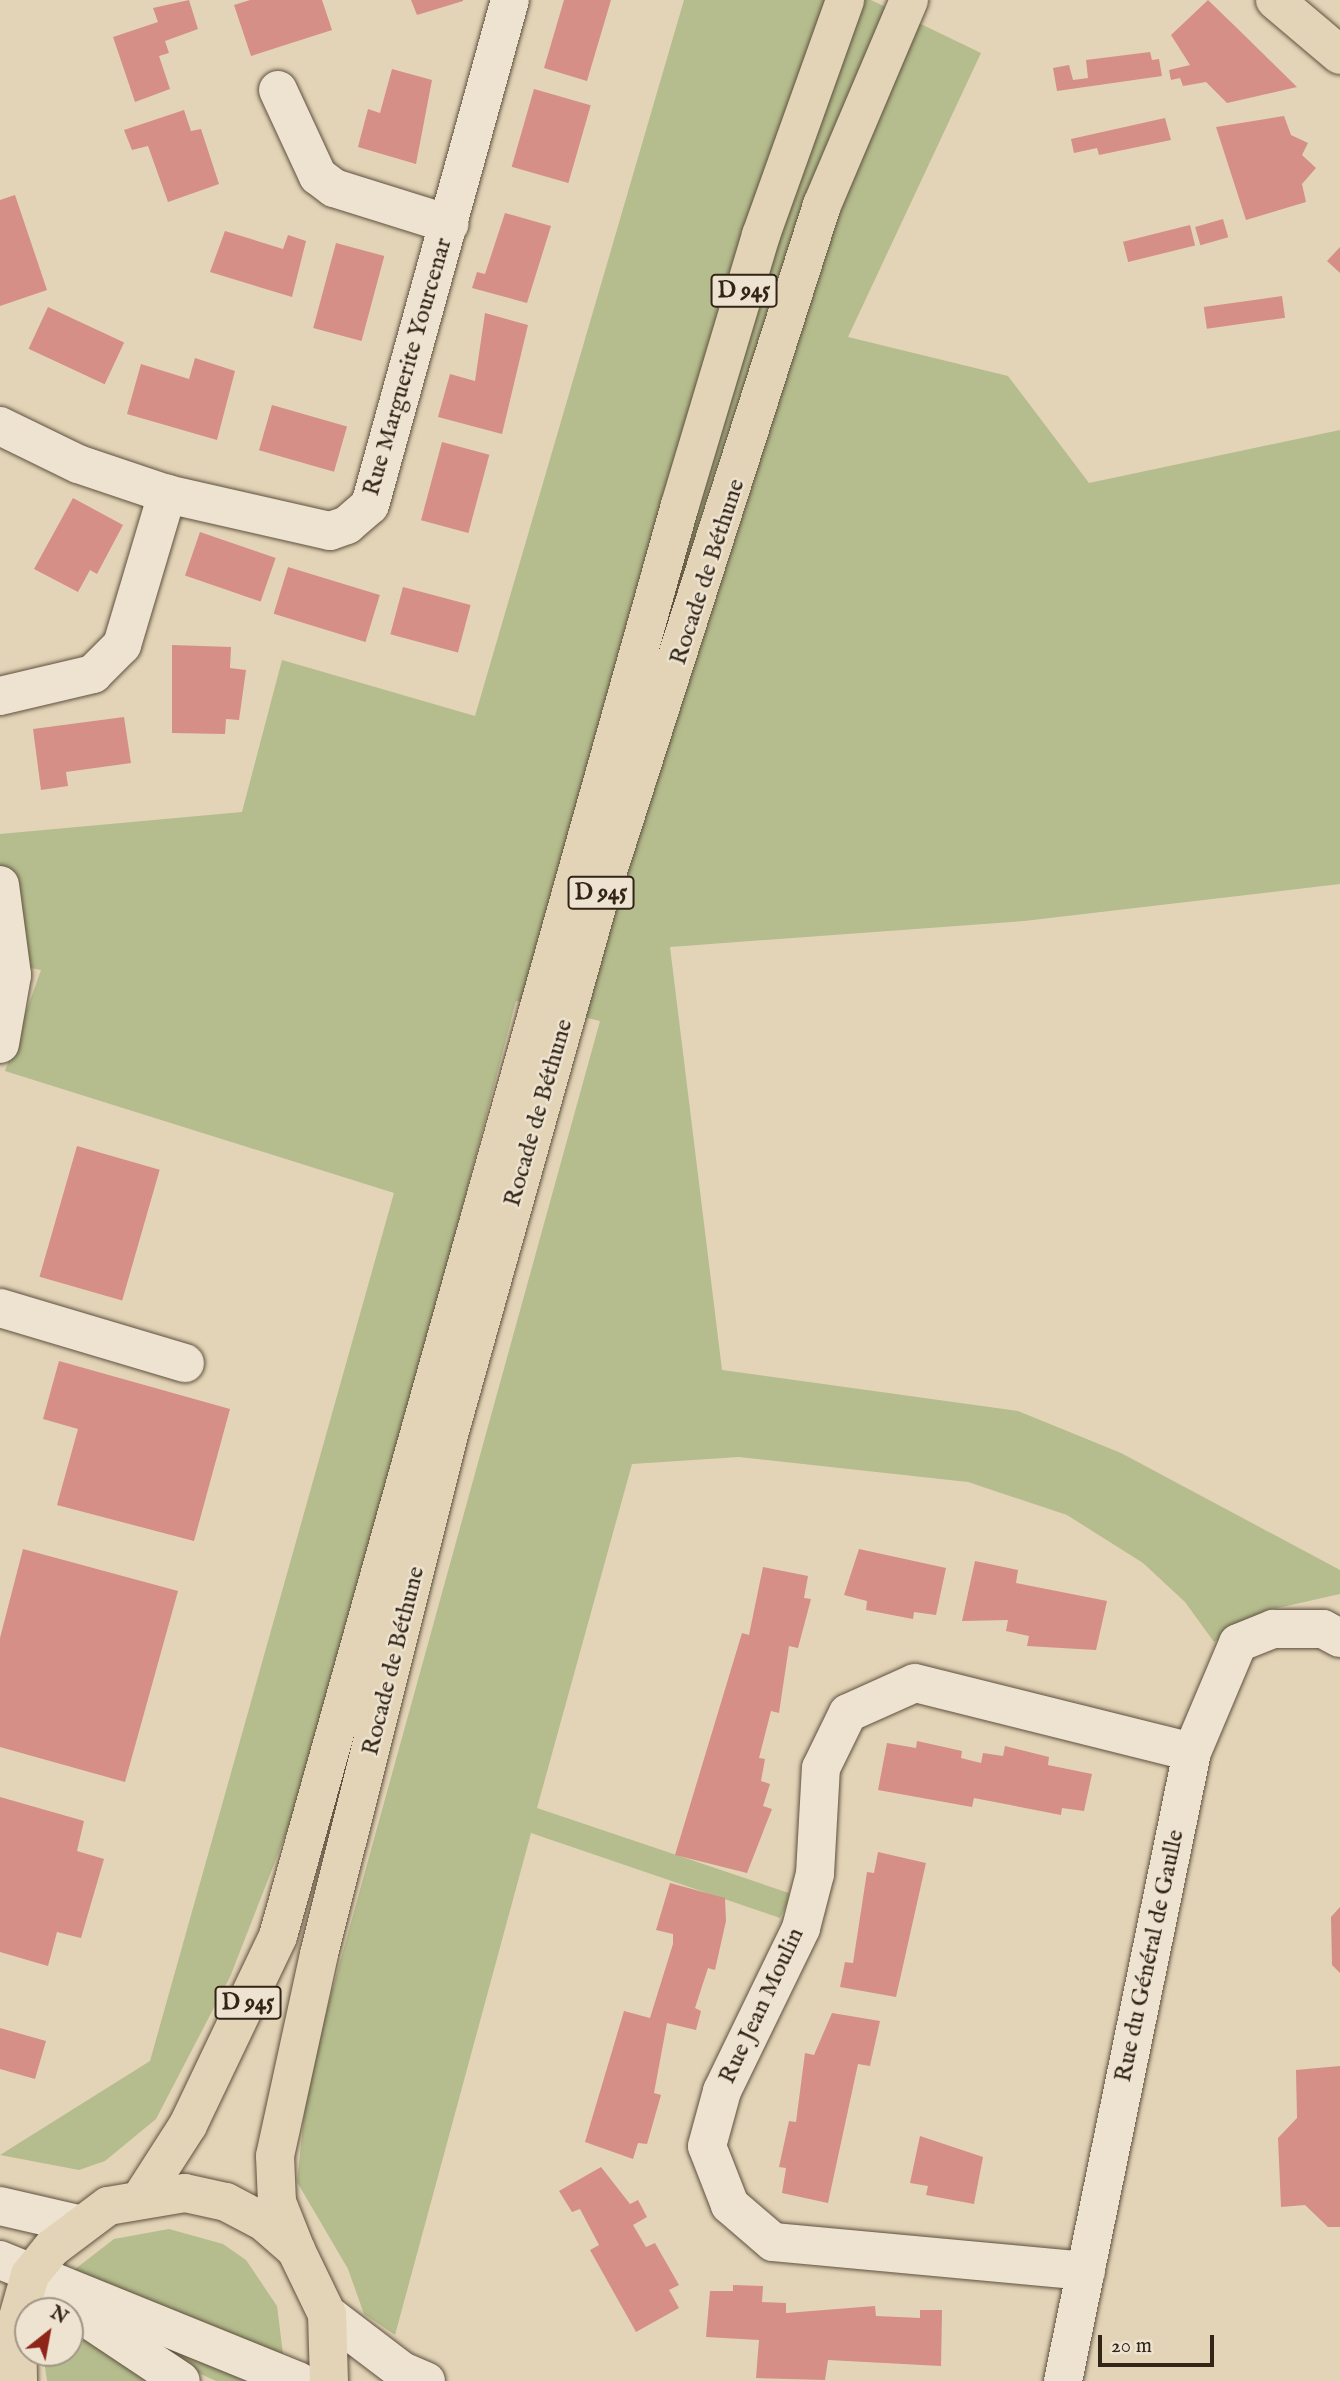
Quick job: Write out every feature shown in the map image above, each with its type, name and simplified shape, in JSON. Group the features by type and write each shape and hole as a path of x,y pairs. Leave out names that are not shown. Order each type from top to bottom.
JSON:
{"main road":[{"name":"Rocade de Béthune","path":"143,2195 188,2125 278,1936 680,505 761,235 845,0"},
{"name":"Rocade de Béthune","path":"327,2314 296,2250 277,2202 275,2156 318,1954 450,1431 600,896 822,205 909,0"},
{"path":"1275,0 1340,55"},
{"path":"11,2366 17,2321 15,2267 78,2224 143,2195 185,2193 226,2202 264,2222 296,2250"},
{"path":"327,2314 329,2381"}],"street":[{"name":"Rue Marguerite Yourcenar","path":"0,426 78,464 167,494 330,531 362,513 375,497 510,0"},
{"path":"278,90 318,176 334,188 449,224"},
{"path":"0,696 93,674 122,645 167,494"},
{"path":"0,885 12,975 0,1044"},
{"path":"0,1308 185,1363"},
{"name":"Rue du Général de Gaulle","path":"1063,2381 1192,1752 1238,1643 1273,1629 1323,1629 1340,1638"},
{"name":"Rue Jean Moulin","path":"1086,2271 773,2242 730,2204 707,2146 722,2091 801,1928 815,1874 821,1768 848,1713 915,1683 1192,1752"},
{"path":"0,2206 78,2224"},
{"path":"15,2267 79,2318 181,2381"},
{"path":"15,2267 298,2381"},
{"path":"327,2314 383,2358 426,2381"}],"green space":[{"path":"684,0 871,0 981,53 848,337 1008,376 1089,483 1340,430 1340,884 1024,921 670,947 722,1370 1018,1411 1121,1453 1340,1570 1340,1594 1265,1611 1214,1642 1185,1602 1143,1563 1067,1515 968,1482 739,1457 632,1464 537,1808 789,1893 787,1903 780,1918 531,1833 395,2335 364,2314 348,2269 297,2182 308,2078 600,1021 516,1001 326,1731 230,1977 156,2119 105,2161 79,2170 0,2155 150,2061 394,1193 5,1071 41,970 0,962 0,834 242,812 282,660 475,716"},
{"path":"169,2229 223,2244 246,2260 277,2306 284,2362 70,2273 114,2239"},
{"path":"107,2321 257,2381 216,2381 133,2343"},
{"path":"84,2337 161,2381 47,2381 45,2367 84,2367"}],"building":[{"path":"189,0 198,29 165,41 169,53 159,56 170,89 135,102 113,37 158,22 153,8"},
{"path":"250,0 322,0 332,30 251,56 234,5"},
{"path":"411,0 463,0 463,1 417,15"},
{"path":"564,0 611,0 587,81 544,68"},
{"path":"1208,0 1297,87 1227,103 1206,82 1183,86 1180,78 1171,80 1169,70 1190,65 1171,35"},
{"path":"1150,52 1152,60 1159,59 1162,76 1057,91 1053,68 1069,65 1073,80 1088,78 1086,60"},
{"path":"392,69 432,80 416,164 358,147 368,109 380,113"},
{"path":"534,89 591,105 568,183 512,167"},
{"path":"184,110 191,131 201,129 219,184 168,202 148,146 132,150 124,130"},
{"path":"1284,116 1291,135 1308,143 1302,155 1316,168 1302,184 1306,202 1246,220 1216,127"},
{"path":"1165,118 1171,140 1099,155 1097,148 1074,153 1071,139"},
{"path":"15,195 47,290 0,306 0,200"},
{"path":"505,213 551,226 527,303 472,288 477,272 485,274"},
{"path":"1223,219 1228,237 1200,245 1195,227"},
{"path":"1190,225 1195,245 1128,262 1123,242"},
{"path":"225,231 283,249 288,235 306,241 292,297 210,272"},
{"path":"336,243 384,256 362,341 313,328"},
{"path":"1340,247 1340,273 1327,261"},
{"path":"1282,296 1285,318 1207,329 1204,307"},
{"path":"48,307 124,342 105,384 29,349"},
{"path":"485,313 528,325 502,434 438,417 450,374 475,381"},
{"path":"195,358 235,371 217,440 127,414 141,364 189,379"},
{"path":"272,405 347,426 334,472 259,450"},
{"path":"442,442 489,455 468,533 421,520"},
{"path":"73,498 123,525 97,574 90,570 78,592 34,569"},
{"path":"200,532 276,558 261,602 185,575"},
{"path":"288,567 380,595 365,642 274,614"},
{"path":"403,587 471,605 458,652 390,634"},
{"path":"172,645 231,647 230,668 246,670 239,720 226,719 225,734 172,733"},
{"path":"124,717 131,763 66,772 68,786 41,790 33,729"},
{"path":"77,1146 160,1170 122,1300 40,1277"},
{"path":"59,1361 230,1409 194,1541 57,1505 78,1429 43,1419"},
{"path":"23,1549 178,1591 125,1782 0,1747 0,1638"},
{"path":"859,1549 946,1568 936,1615 914,1612 913,1619 866,1610 867,1601 844,1595"},
{"path":"975,1561 1018,1570 1016,1583 1107,1601 1096,1650 1027,1646 1029,1636 1006,1631 1008,1620 962,1621"},
{"path":"763,1567 808,1576 804,1598 811,1599 798,1648 789,1646 779,1713 771,1711 759,1758 765,1759 761,1781 770,1784 763,1806 772,1809 747,1873 675,1855 742,1633 749,1635"},
{"path":"917,1741 962,1751 961,1758 981,1763 983,1753 1003,1756 1005,1746 1049,1757 1048,1765 1092,1774 1084,1811 1062,1808 1061,1815 974,1798 972,1807 878,1790 887,1743 916,1748"},
{"path":"0,1797 84,1821 77,1851 104,1859 81,1938 57,1932 48,1966 0,1952"},
{"path":"878,1852 926,1863 896,1997 840,1987 845,1962 853,1963 867,1872 874,1873"},
{"path":"670,1883 725,1898 726,1921 715,1970 708,1968 695,2008 701,2011 696,2030 667,2023 654,2093 661,2095 647,2144 638,2143 633,2159 585,2142 624,2011 650,2018 673,1944 673,1934 656,1930"},
{"path":"1340,1907 1340,1973 1332,1965 1331,1917"},
{"path":"832,2013 880,2021 870,2066 858,2064 828,2203 782,2193 786,2168 779,2167 789,2121 796,2122 805,2053 814,2055"},
{"path":"0,2028 46,2041 35,2079 0,2069"},
{"path":"1340,2066 1340,2227 1328,2227 1305,2205 1281,2207 1278,2138 1297,2118 1296,2070"},
{"path":"920,2136 983,2157 974,2204 926,2195 928,2186 910,2183"},
{"path":"601,2167 630,2204 638,2200 647,2217 633,2225 646,2247 655,2243 679,2285 669,2290 679,2308 636,2332 590,2250 599,2245 580,2209 572,2212 559,2191"},
{"path":"733,2285 763,2286 762,2302 786,2303 786,2313 875,2306 876,2316 920,2318 920,2310 942,2310 941,2366 828,2360 825,2380 756,2378 759,2340 706,2337 710,2291 733,2291"}]}
